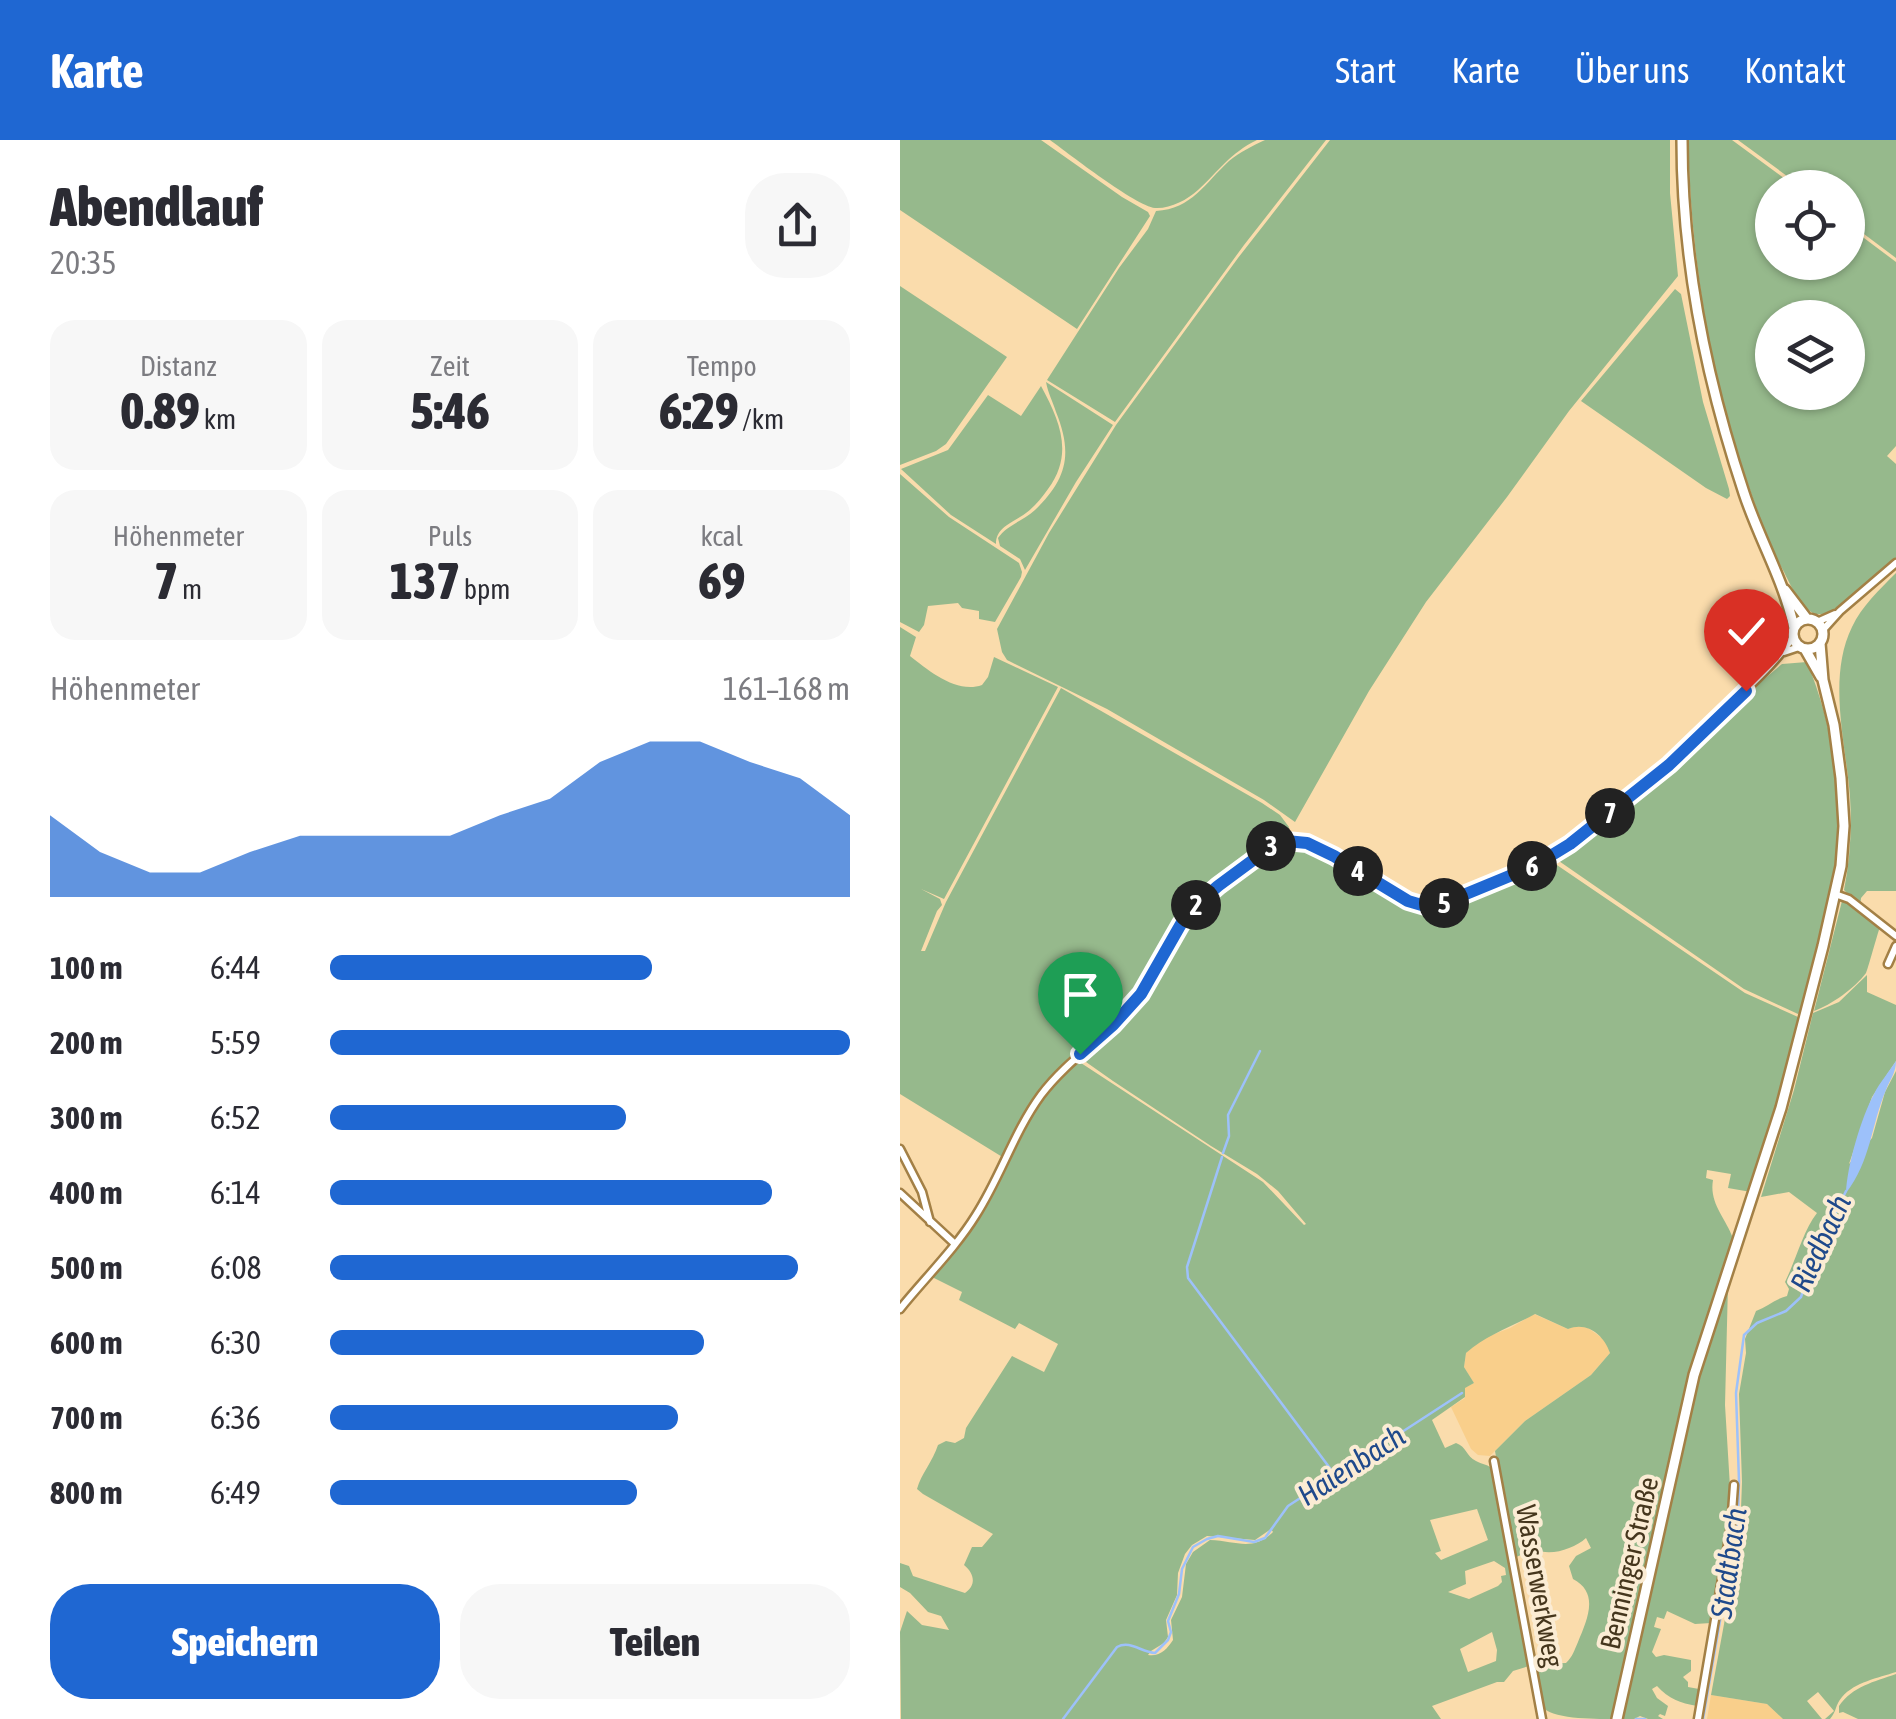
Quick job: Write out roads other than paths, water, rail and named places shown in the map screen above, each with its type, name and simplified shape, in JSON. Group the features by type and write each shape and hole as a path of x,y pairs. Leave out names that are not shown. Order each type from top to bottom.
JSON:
{"main road":[{"path":"1682,140 1690,264 1709,368 1744,495 1784,588 1798,640 1823,680"},
{"path":"1784,588 1815,624 1823,680"},
{"path":"1798,640 1799,622 1815,624"},
{"path":"1798,640 1814,648 1820,643"},
{"name":"Benninger Straße","path":"1617,1719 1684,1416 1702,1348 1781,1108 1835,894 1843,846 1843,802 1836,738 1823,680"}],"street":[{"path":"1815,624 1840,611 1896,564"},
{"path":"900,1309 904,1297 955,1244 988,1196 1041,1096 1072,1060 1134,1004 1185,919 1209,893 1267,849 1286,841 1301,841 1316,846 1401,898 1425,906 1444,903 1534,866 1570,844 1669,765 1798,640"},
{"path":"1835,894 1848,899 1896,936"},
{"path":"1888,964 1896,946"},
{"path":"900,1148 922,1192 930,1222"},
{"path":"900,1193 955,1244"},
{"name":"Wasserwerkweg","path":"1494,1461 1542,1719"},
{"path":"1698,1719 1731,1526 1734,1485"}],"water":[{"path":"1896,1061 1866,1156 1846,1193 1864,1116"}],"waterway":[{"path":"1223,1153 1229,1136 1228,1115 1260,1051"},
{"path":"1222,1157 1187,1267 1188,1278 1335,1475"},
{"name":"Stadtbach","path":"1703,1719 1738,1517 1736,1393 1744,1335 1757,1323 1786,1311 1801,1297 1813,1261 1846,1191"},
{"name":"Haienbach","path":"1063,1719 1117,1647 1131,1646 1155,1653 1168,1640 1168,1621 1179,1594 1182,1569 1193,1547 1218,1536 1254,1542 1265,1538 1288,1506 1462,1393"},
{"path":"1636,1719 1645,1719"}],"water label":[{"name":"Riedbach","path":"1820,1243"}]}
